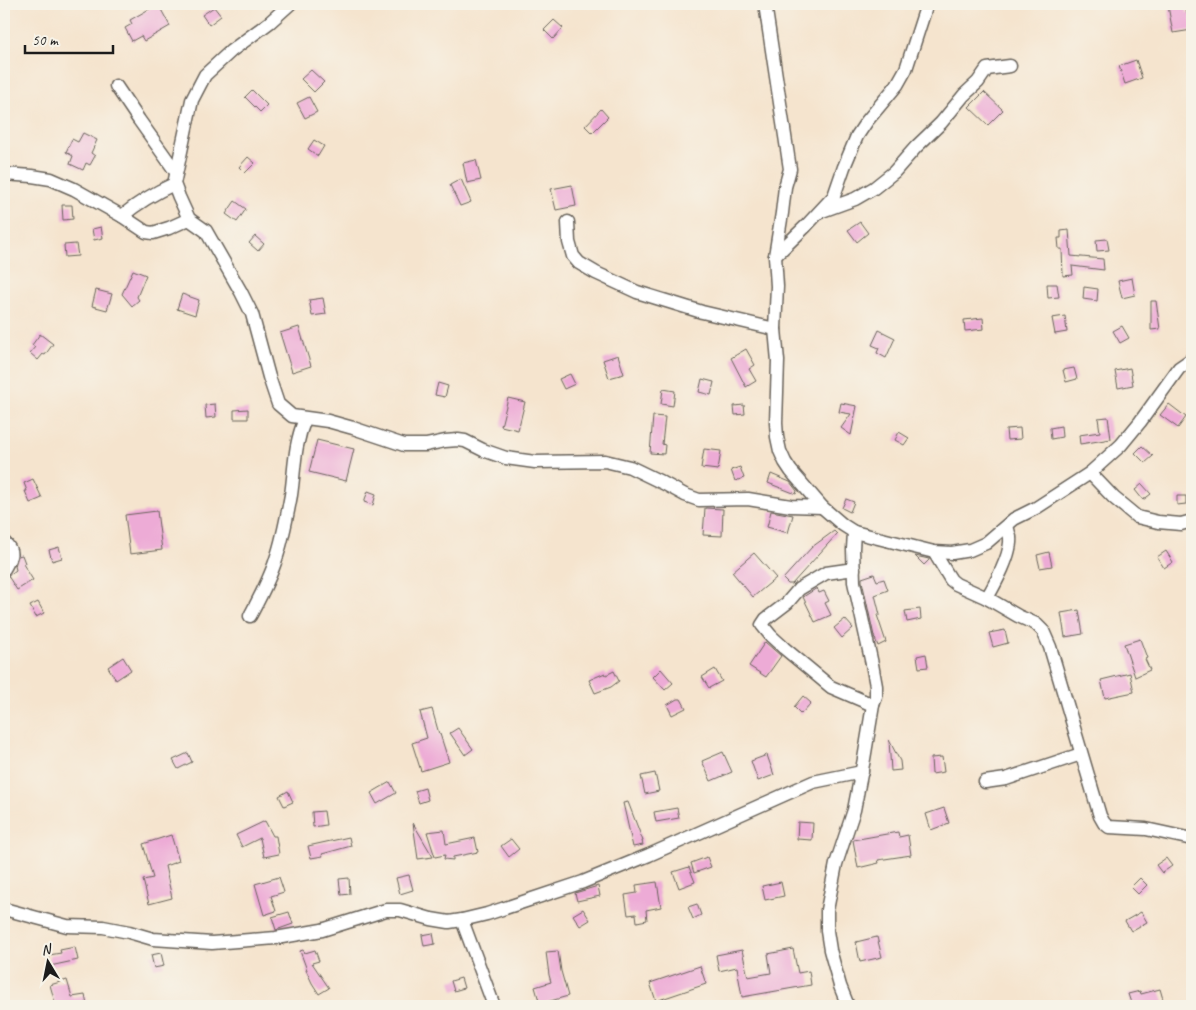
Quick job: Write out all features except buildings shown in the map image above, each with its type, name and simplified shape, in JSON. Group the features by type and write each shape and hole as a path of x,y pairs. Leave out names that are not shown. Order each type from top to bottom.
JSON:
{"street":[{"path":"122,216 175,178 192,100 204,75 290,4"},
{"path":"765,4 790,169 785,187 775,256 777,286 775,329 778,361 776,422 780,451 785,462 822,506 843,524 854,532 934,552 952,553 970,550 986,543 1014,519 1044,504 1090,473 1121,445 1179,368 1192,358"},
{"path":"775,256 834,196 856,136 897,85 906,69 926,4"},
{"path":"819,212 854,199 874,188 894,172 941,122 964,94 978,82 987,69 1010,66"},
{"path":"116,86 175,178 179,197 189,219 206,231 241,292 252,314 278,404 292,416 328,421 404,445 426,445 458,440 466,441 483,450 506,458 535,462 605,461 630,467 685,495 699,500 748,499 790,506 822,506"},
{"path":"4,174 51,179 74,189 146,232 154,233 189,219"},
{"path":"568,222 569,242 573,256 579,263 596,273 638,292 693,310 775,329"},
{"path":"250,616 265,588 276,559 291,494 299,432 304,419"},
{"path":"1090,473 1114,498 1137,517 1158,522 1181,524 1192,521"},
{"path":"987,598 1004,563 1010,539 1007,526"},
{"path":"848,1006 830,950 827,931 827,910 836,864 854,810 876,697 872,664 854,582 854,532"},
{"path":"4,542 10,549 11,554 4,570"},
{"path":"934,552 951,580 956,584 1036,624 1043,631 1050,647 1100,816 1104,823 1109,827 1146,829 1192,839"},
{"path":"854,569 826,573 799,589 787,603 766,619 762,625 784,648 831,687 873,705"},
{"path":"986,782 1006,779 1081,754"},
{"path":"4,909 66,926 103,927 153,939 212,943 276,938 322,930 386,910 400,910 448,922 462,920 487,914 583,882 813,782 862,772"},
{"path":"462,920 494,1006"}]}
